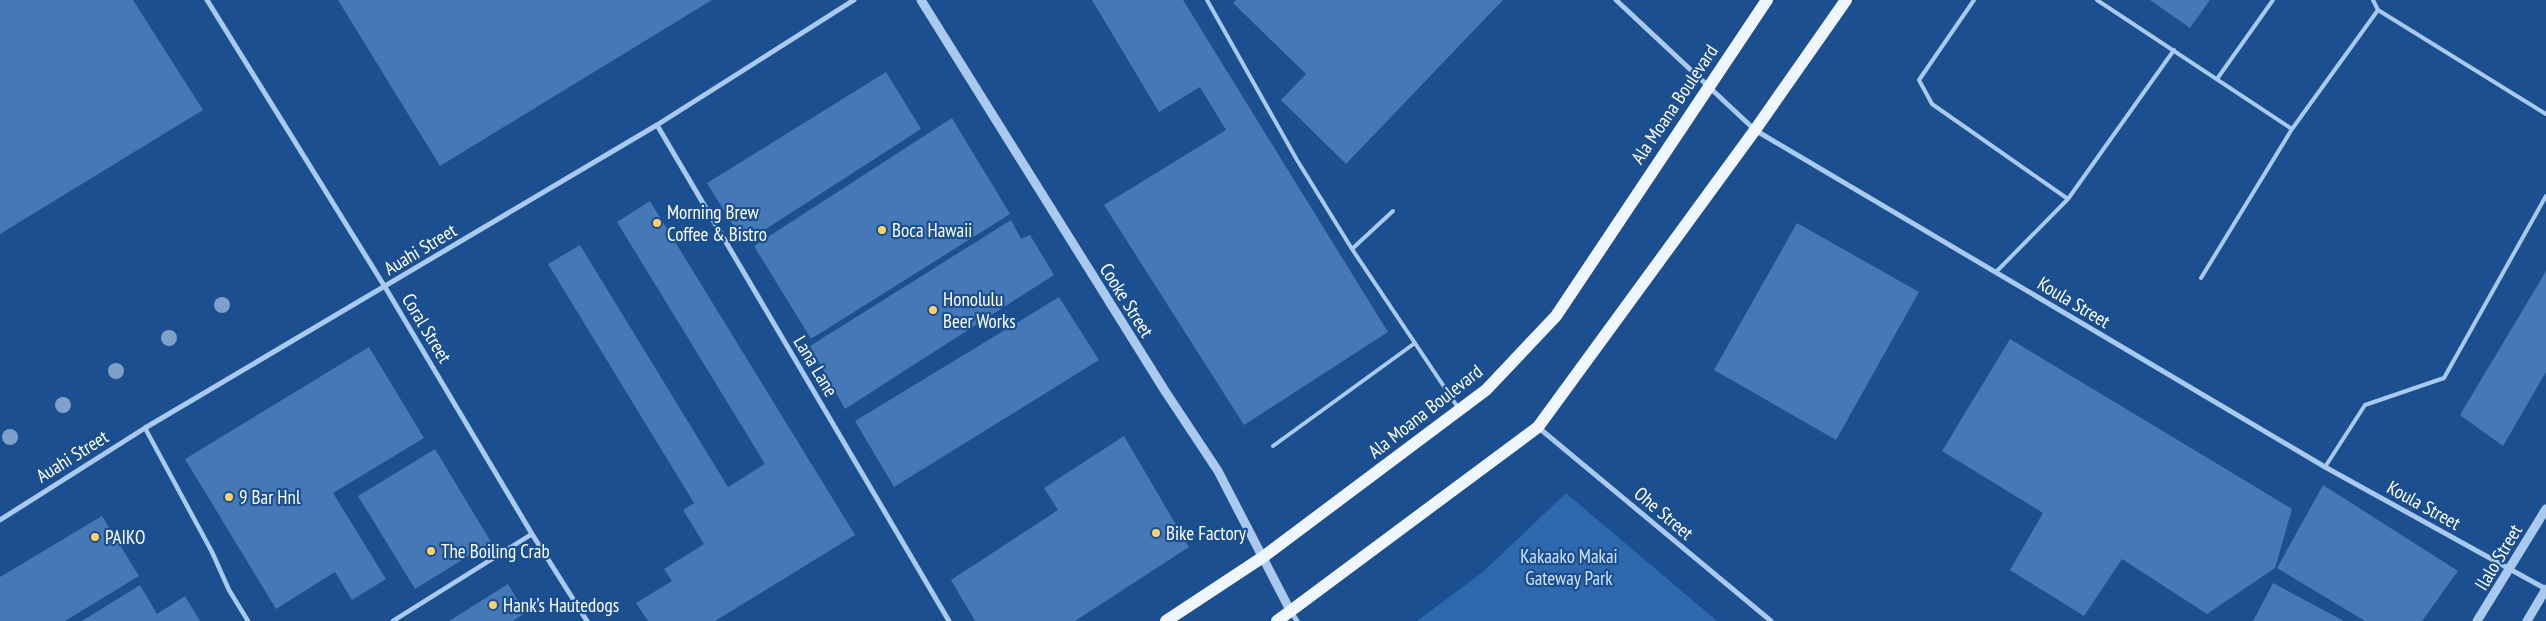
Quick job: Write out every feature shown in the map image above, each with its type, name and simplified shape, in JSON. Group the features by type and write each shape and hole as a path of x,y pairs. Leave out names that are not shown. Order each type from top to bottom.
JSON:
{"main road":[{"name":"Ala Moana Boulevard","path":"1166,621 1263,557 1486,390 1556,316 1767,0"},
{"path":"1276,621 1294,616 1538,427 1755,130 1846,0"}],"street":[{"name":"Coral Street","path":"207,0 385,287 532,534 587,621"},
{"name":"Auahi Street","path":"0,520 144,428 657,125 854,0"},
{"name":"Cooke Street","path":"921,0 1165,391 1218,471 1294,616"},
{"name":"Koula Street","path":"1616,0 1755,130 2325,467 2546,589"},
{"name":"Lana Lane","path":"657,125 950,621"},
{"name":"Ohe Street","path":"1538,427 1771,621"},
{"path":"144,428 212,552 229,590 248,621"},
{"name":"Ilalo Street","path":"2478,621 2511,570 2546,508"},
{"path":"393,621 532,534"},
{"path":"2527,621 2546,589"}],"lane":[{"path":"1207,0 1297,160 1352,249 1460,411"},
{"path":"1974,0 1919,80 1932,104 2068,199"},
{"path":"2097,0 2292,129"},
{"path":"2217,79 2273,0"},
{"path":"2373,0 2378,10 2546,114"},
{"path":"2202,278 2292,129 2378,10"},
{"path":"1996,272 2068,199 2174,50"},
{"path":"2325,467 2365,405 2444,378 2546,196"},
{"path":"1352,249 1393,211"},
{"path":"1273,446 1415,343"}],"green space":[{"name":"Kakaako Makai Gateway Park","path":"1566,493 1717,621 1417,621 1484,571"}],"building":[{"path":"0,0 133,0 203,110 0,234"},
{"path":"338,0 712,0 440,166"},
{"path":"1092,0 1183,0 1388,332 1244,425 1104,205 1226,130 1200,87 1159,112"},
{"path":"1236,0 1503,0 1346,164 1281,100 1306,74 1233,3"},
{"path":"2150,0 2210,0 2190,28"},
{"path":"886,72 921,129 744,243 707,183"},
{"name":"Boca Hawaii","path":"952,118 1010,214 811,339 754,246"},
{"path":"650,201 855,535 715,621 648,621 636,603 672,581 664,569 704,544 683,510 694,503 548,264 580,245 728,487 765,464 617,222"},
{"name":"Honolulu Beer Works","path":"1011,220 1021,239 1030,235 1054,275 845,409 810,346"},
{"path":"1797,223 1919,292 1836,440 1714,370"},
{"path":"2546,271 2546,372 2503,446 2460,415"},
{"path":"1059,297 1099,360 894,487 855,421"},
{"path":"2010,339 2292,509 2275,568 2207,614 2122,559 2084,616 2010,570 2043,513 1942,451"},
{"path":"369,347 424,438 333,493 386,579 352,600 335,572 276,609 185,459"},
{"path":"1124,436 1189,547 1075,621 975,621 951,580 1058,510 1044,488"},
{"path":"435,449 491,542 415,589 358,496"},
{"path":"2323,485 2458,571 2422,621 2365,621 2277,568"},
{"path":"102,516 139,576 65,621 0,621 0,577"},
{"path":"2273,583 2344,621 2253,621"},
{"path":"508,584 525,613 513,621 449,621"},
{"path":"140,585 157,614 185,596 200,621 82,621"}],"place":[{"name":"Morning Brew Coffee & Bistro","path":"657,223"},
{"name":"Boca Hawaii","path":"882,230"},
{"name":"Honolulu Beer Works","path":"933,310"},
{"name":"9 Bar Hnl","path":"229,497"},
{"name":"Bike Factory","path":"1156,533"},
{"name":"PAIKO","path":"95,537"},
{"name":"The Boiling Crab","path":"431,551"},
{"name":"Hank’s Hautedogs","path":"493,605"}]}
